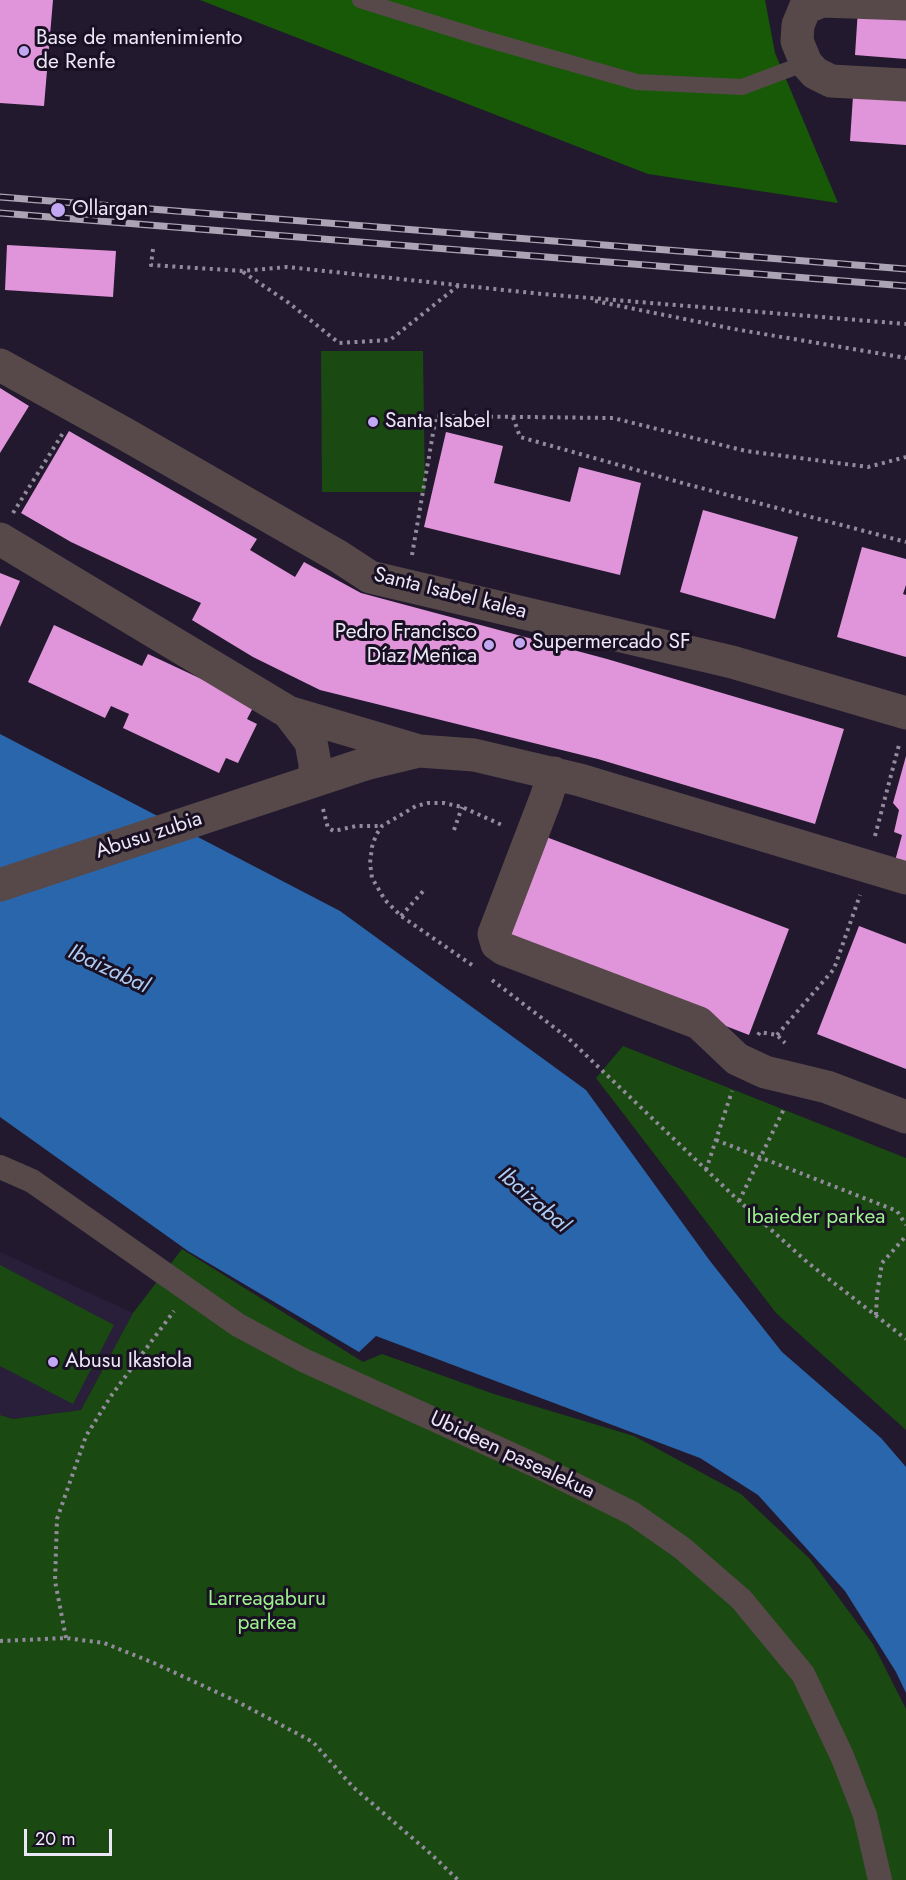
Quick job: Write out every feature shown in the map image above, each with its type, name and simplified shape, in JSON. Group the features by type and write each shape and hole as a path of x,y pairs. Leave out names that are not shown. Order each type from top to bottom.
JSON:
{"street":[{"path":"906,4 822,1 805,8 798,25 797,41 806,63 815,73 831,81 906,85"},
{"name":"Santa Isabel kalea","path":"0,365 136,440 370,577 732,662 906,713"},
{"path":"6,527 288,712 419,751 474,755 554,773 906,878"},
{"path":"288,712 311,742 315,764 307,783"},
{"name":"Abusu zubia","path":"0,885 365,764 419,751"},
{"path":"554,773 494,934 497,944 504,949 699,1023 737,1059 765,1072 827,1087 906,1117"},
{"name":"Ubideen pasealekua","path":"0,1167 32,1181 238,1325 303,1360 539,1467 632,1513 682,1548 741,1599 803,1674 842,1756 866,1815 880,1880"}],"lane":[{"path":"360,0 482,38 637,82 742,87 806,63"}],"path":[{"path":"153,249 151,265 242,271 287,267 577,297 906,324"},
{"path":"242,271 289,303 339,343 390,340 459,285"},
{"path":"577,297 734,329 906,358"},
{"path":"6,527 78,410"},
{"path":"411,563 436,416 613,418 746,451 868,467 906,457"},
{"path":"513,417 520,437 906,542"},
{"path":"875,837 899,746"},
{"path":"307,783 328,828 334,831 356,826 382,826"},
{"path":"480,971 401,916 385,900 372,878 370,863 376,835 382,826 416,806 444,803 462,807 532,836"},
{"path":"454,830 462,807"},
{"path":"401,916 425,889"},
{"path":"777,1035 834,969 860,894"},
{"path":"489,978 568,1038 739,1201 807,1262 906,1339"},
{"path":"706,1170 735,1082"},
{"path":"739,1201 787,1103"},
{"path":"716,1140 897,1211 906,1225"},
{"path":"876,1316 882,1263 906,1236"},
{"path":"66,1638 55,1581 57,1519 86,1436 111,1396 188,1291"},
{"path":"0,1641 66,1638 104,1643 154,1663 238,1702 313,1742 353,1787 458,1880"}],"shaded area":[{"name":"Abusu Ikastola","path":"0,1252 133,1313 81,1410 13,1419 0,1415"}],"green space":[{"path":"200,0 765,0 775,53 838,203 648,174"},
{"name":"Santa Isabel","path":"321,351 423,351 425,492 322,492"},
{"name":"Ibaieder parkea","path":"623,1046 906,1158 906,1430 776,1313 596,1078"},
{"name":"Larreagaburu parkea","path":"182,1249 363,1362 382,1354 494,1394 634,1436 741,1494 810,1559 873,1644 906,1709 906,1880 0,1880 0,1415 13,1419 81,1410 133,1313"},
{"name":"Abusu Ikastola","path":"0,1265 114,1325 73,1404 0,1366"}],"water":[{"name":"Ibaizabal","path":"0,734 340,911 586,1090 710,1261 782,1352 881,1438 906,1467 906,1693 896,1672 845,1591 758,1495 700,1458 376,1336 359,1352 188,1251 0,1117"}],"building":[{"name":"Base de mantenimiento de Renfe","path":"0,0 53,0 44,106 0,103"},
{"path":"858,9 906,13 906,59 855,55"},
{"path":"853,96 906,100 906,145 850,141"},
{"path":"7,245 116,251 113,297 5,290"},
{"path":"0,388 29,406 0,453"},
{"path":"69,431 257,539 250,550 295,577 304,562 361,593 607,659 844,729 815,824 598,759 320,690 253,657 192,620 201,603 71,542 21,513"},
{"path":"446,432 503,446 494,483 570,502 579,467 641,483 620,575 424,527"},
{"path":"703,510 798,537 775,619 680,592"},
{"path":"862,547 906,559 906,585 903,594 906,595 906,657 837,637"},
{"path":"0,573 20,581 0,627"},
{"path":"54,625 142,666 148,654 255,704 247,719 257,724 238,763 226,758 219,773 123,728 129,714 111,706 105,718 28,682"},
{"path":"906,756 906,864 895,861 902,835 894,832 899,810 893,803"},
{"path":"541,835 789,929 749,1035 501,939"},
{"path":"859,926 906,944 906,1069 817,1034"}],"railway":[{"path":"0,197 906,269"},
{"path":"0,213 906,286"}],"place":[{"name":"Base de mantenimiento de Renfe","path":"24,51"},
{"name":"Ollargan","path":"58,210"},
{"name":"Santa Isabel","path":"373,422"},
{"name":"Supermercado SF","path":"520,643"},
{"name":"Pedro Francisco Díaz Meñica","path":"489,645"},
{"name":"Abusu Ikastola","path":"53,1362"}]}
